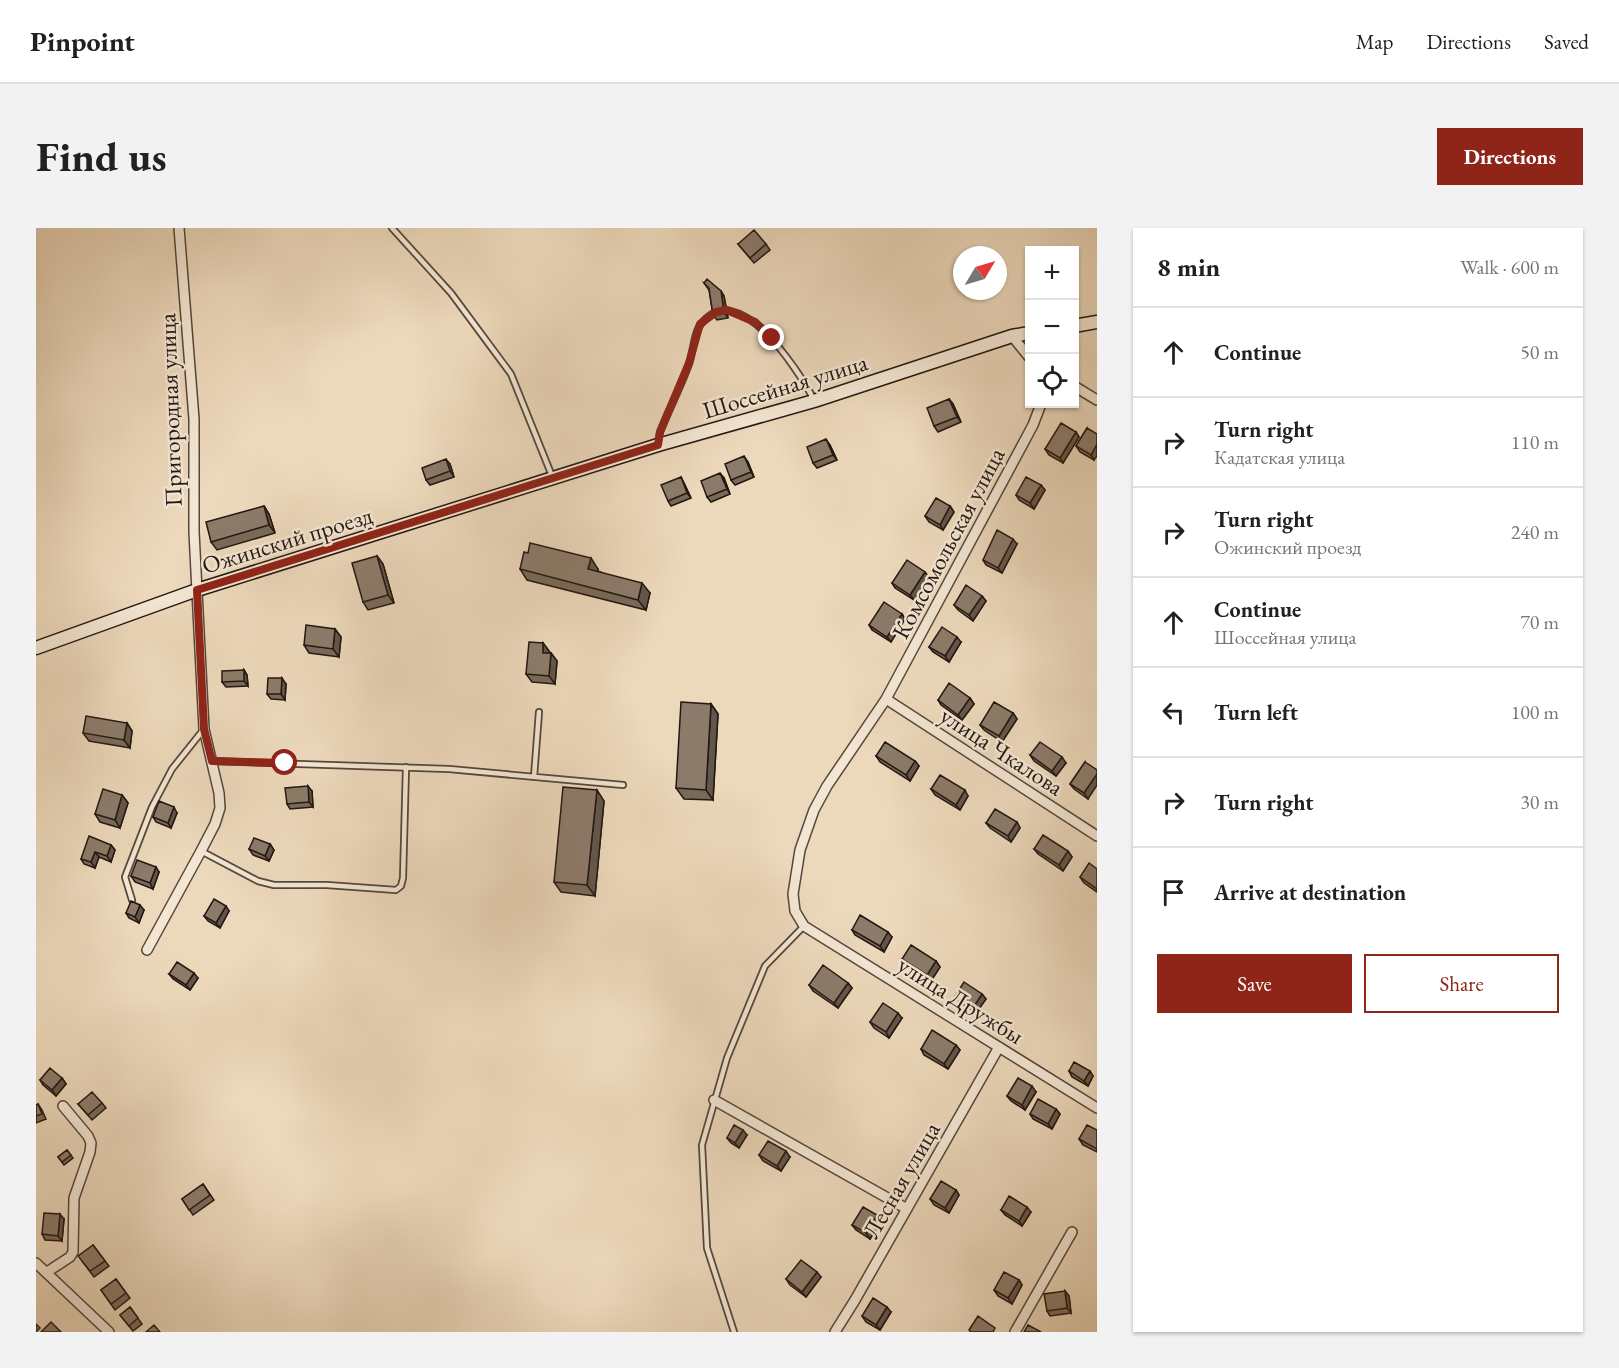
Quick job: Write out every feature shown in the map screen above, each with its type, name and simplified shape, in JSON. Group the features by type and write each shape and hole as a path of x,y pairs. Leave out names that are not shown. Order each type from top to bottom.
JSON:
{"main road":[{"path":"1079,325 1097,322"},
{"name":"Шоссейная улица","path":"553,478 658,445 814,401 1011,336 1025,334"},
{"name":"Ожинский проезд","path":"36,648 197,590 553,478"}],"street":[{"name":"Пригородная улица","path":"147,950 215,824 220,808 219,793 204,729 194,532 194,419 179,228"},
{"path":"1011,336 1026,354"},
{"path":"1079,389 1097,400"},
{"name":"Комсомольская улица","path":"804,926 795,911 793,894 800,850 814,810 827,786 886,699 1033,425 1039,408"},
{"name":"улица Чкалова","path":"886,699 1097,836"},
{"name":"улица Дружбы","path":"804,926 1097,1108"},
{"name":"Лесная улица","path":"835,1332 999,1047"},
{"path":"714,1100 907,1209"},
{"path":"47,1272 70,1257 73,1252 74,1198 91,1143 88,1136 63,1106"},
{"path":"1015,1332 1072,1232"},
{"path":"36,1263 109,1332"}],"lane":[{"path":"392,228 451,293 511,374 553,478"},
{"path":"658,445 660,432 689,363 700,324 716,312 727,310 755,322 772,338 803,379 814,401"},
{"path":"534,777 539,712"},
{"path":"132,900 125,877 152,807 172,769 204,729"},
{"path":"212,761 406,767 622,785"},
{"path":"201,851 258,881 274,885 327,885 396,890 401,886 403,878 406,767"},
{"path":"734,1332 707,1248 702,1145 727,1058 765,966 804,926"}],"building":[{"path":"754,230 766,244 750,258 738,244"},
{"path":"707,279 721,291 724,312 713,315 709,288 704,283"},
{"path":"949,399 957,417 934,426 927,408"},
{"path":"1061,423 1076,432 1060,458 1045,449"},
{"path":"1087,428 1097,434 1097,444 1091,455 1076,446"},
{"path":"826,439 833,455 813,463 807,447"},
{"path":"744,456 751,472 731,480 725,464"},
{"path":"446,459 450,471 426,480 422,468"},
{"path":"720,473 727,489 707,497 701,481"},
{"path":"681,477 687,493 668,501 661,485"},
{"path":"1026,477 1041,485 1030,503 1016,495"},
{"path":"936,498 950,506 940,525 925,516"},
{"path":"264,506 269,525 211,542 206,522"},
{"path":"997,530 1013,539 998,568 983,560"},
{"path":"530,543 591,558 588,569 642,583 638,600 520,569 524,552 528,553"},
{"path":"377,556 388,595 363,602 352,563"},
{"path":"907,560 925,572 910,595 892,583"},
{"path":"966,585 982,596 969,615 954,605"},
{"path":"884,602 902,614 887,637 869,625"},
{"path":"306,625 335,629 333,649 304,645"},
{"path":"942,627 957,637 945,656 929,647"},
{"path":"529,642 543,643 543,653 551,653 549,676 526,674"},
{"path":"244,670 244,681 222,682 222,671"},
{"path":"268,678 282,678 281,694 267,694"},
{"path":"949,683 970,698 958,715 938,700"},
{"path":"681,702 711,704 706,790 676,788"},
{"path":"994,702 1013,713 999,736 980,725"},
{"path":"86,716 127,723 124,740 83,733"},
{"path":"885,742 915,761 906,775 876,756"},
{"path":"1040,742 1062,757 1052,771 1030,755"},
{"path":"1085,762 1097,770 1097,774 1084,793 1070,784"},
{"path":"940,775 965,790 956,805 931,789"},
{"path":"308,786 309,802 287,804 285,788"},
{"path":"563,787 597,790 587,885 554,882"},
{"path":"103,789 122,795 115,820 95,814"},
{"path":"159,801 174,807 168,823 153,817"},
{"path":"995,809 1017,822 1008,836 986,823"},
{"path":"1043,835 1068,851 1059,865 1034,849"},
{"path":"89,836 111,845 107,856 95,852 91,862 81,859"},
{"path":"254,838 270,844 265,856 249,849"},
{"path":"137,860 156,867 150,883 131,876"},
{"path":"1089,863 1097,869 1097,889 1080,877"},
{"path":"214,899 226,906 216,923 204,916"},
{"path":"131,901 140,905 135,917 126,913"},
{"path":"860,915 888,932 880,946 852,930"},
{"path":"911,945 936,961 927,975 902,959"},
{"path":"177,962 194,973 186,985 169,974"},
{"path":"823,965 848,983 834,1003 809,985"},
{"path":"964,982 982,994 973,1008 955,996"},
{"path":"883,1003 898,1013 886,1032 870,1022"},
{"path":"932,1030 956,1045 944,1064 921,1049"},
{"path":"1074,1062 1090,1071 1084,1081 1069,1071"},
{"path":"50,1068 62,1078 52,1090 40,1080"},
{"path":"1018,1078 1032,1086 1022,1105 1007,1096"},
{"path":"92,1092 102,1103 88,1115 78,1104"},
{"path":"1038,1099 1056,1109 1048,1124 1030,1114"},
{"path":"38,1104 42,1114 36,1116 36,1105"},
{"path":"734,1125 743,1130 735,1143 727,1138"},
{"path":"1087,1125 1097,1130 1097,1149 1079,1139"},
{"path":"768,1141 786,1151 777,1166 759,1155"},
{"path":"67,1150 71,1155 62,1162 58,1157"},
{"path":"941,1181 956,1190 945,1208 930,1199"},
{"path":"203,1184 210,1195 189,1210 182,1199"},
{"path":"1009,1196 1027,1207 1019,1221 1001,1210"},
{"path":"863,1207 877,1215 866,1233 852,1225"},
{"path":"44,1213 60,1214 58,1236 42,1234"},
{"path":"93,1245 105,1261 90,1271 78,1256"},
{"path":"801,1260 817,1272 802,1292 786,1279"},
{"path":"1004,1272 1019,1280 1008,1298 994,1290"},
{"path":"116,1279 126,1293 111,1304 101,1290"},
{"path":"1065,1291 1067,1308 1047,1311 1044,1294"},
{"path":"873,1298 887,1307 876,1325 862,1316"},
{"path":"130,1307 138,1318 129,1326 120,1315"},
{"path":"978,1316 995,1328 993,1332 971,1332 969,1330"},
{"path":"51,1322 61,1332 41,1332"},
{"path":"154,1325 160,1332 146,1332"},
{"path":"1028,1325 1041,1332 1024,1332"}],"route":[{"path":"285,763 212,761 204,729 197,590 658,445 660,432 689,363 700,324 716,312 727,310 755,322 772,338"}]}
